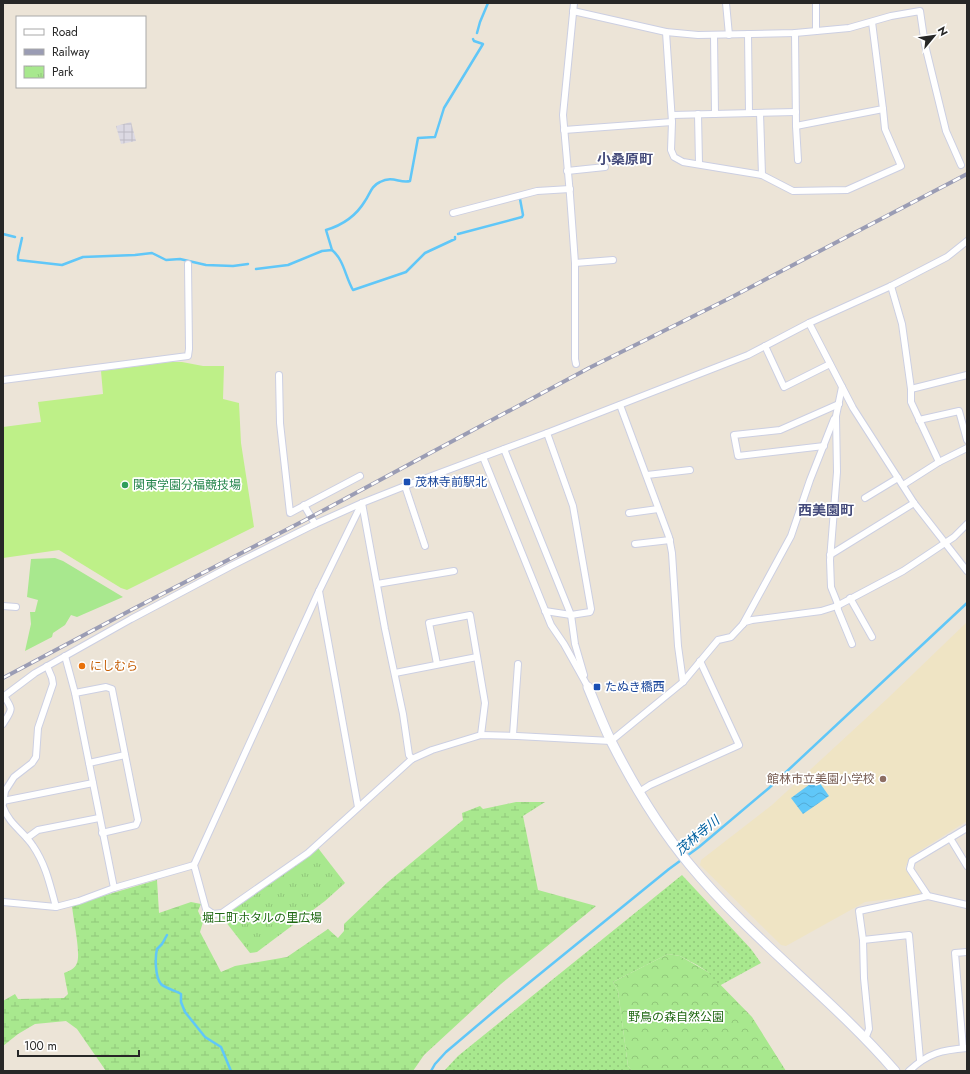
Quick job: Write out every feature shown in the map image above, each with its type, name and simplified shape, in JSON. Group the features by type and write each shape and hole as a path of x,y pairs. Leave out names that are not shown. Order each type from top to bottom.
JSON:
{"street":[{"path":"574,3 570,56 564,98 564,130 570,189 574,263 576,364"},
{"path":"726,3 729,35"},
{"path":"816,3 816,31"},
{"path":"573,11 666,32 698,35 795,33 849,28 920,11 925,45 946,131 961,165"},
{"path":"666,32 672,114 671,150 674,157 683,162 762,175 793,191 848,190 902,166 885,129 872,22"},
{"path":"795,33 798,160"},
{"path":"748,34 749,113"},
{"path":"714,35 715,114"},
{"path":"796,126 883,109"},
{"path":"672,114 796,112"},
{"path":"760,113 762,175"},
{"path":"698,114 699,164"},
{"path":"564,130 672,122"},
{"path":"567,171 605,167"},
{"path":"454,213 538,191 570,189"},
{"path":"3,724 11,710 11,707 3,697 24,680 131,619 227,568 315,524 362,503 748,355 809,323 891,286 947,257 967,241"},
{"path":"574,263 613,260"},
{"path":"3,380 188,356 188,264"},
{"path":"891,286 902,324 911,402 939,462"},
{"path":"809,323 853,408 914,503 967,571"},
{"path":"764,346 784,387 830,364"},
{"path":"279,375 280,423 290,513 360,476"},
{"path":"910,389 967,375"},
{"path":"842,387 836,416 837,472 830,555 831,587 838,610 852,644"},
{"path":"824,446 738,456 734,435 780,430 838,404"},
{"path":"620,405 670,540 682,682"},
{"path":"919,420 959,411 967,440"},
{"path":"745,622 743,624 791,536 810,480 836,416"},
{"path":"545,611 571,615 590,612 591,609 573,506 547,433"},
{"path":"903,485 939,462 967,448"},
{"path":"504,449 571,615 575,644 588,687"},
{"path":"483,457 554,632 564,644 588,687 611,741 639,792 663,829 689,864 752,931 830,1004 895,1071"},
{"path":"647,475 690,470"},
{"path":"865,498 898,478"},
{"path":"405,486 425,546"},
{"path":"362,503 403,714 409,755 412,759"},
{"path":"362,503 319,591 194,865 206,908 213,914 216,915 222,913 308,853 412,759 432,750 482,735 611,741 682,682 718,640 731,636 745,622 821,611 837,606 903,571 946,543 967,524"},
{"path":"830,555 914,503"},
{"path":"304,505 315,524"},
{"path":"629,512 658,509"},
{"path":"635,544 670,540"},
{"path":"377,584 454,571"},
{"path":"319,591 358,807"},
{"path":"850,598 872,637"},
{"path":"3,606 16,607"},
{"path":"437,664 429,623 470,616 485,702 482,735"},
{"path":"65,656 75,693 114,888"},
{"path":"395,673 477,657"},
{"path":"639,792 650,785 739,745 700,661"},
{"path":"513,736 518,664"},
{"path":"47,666 53,684 38,728 36,757 32,763 14,777 6,791 3,806 7,817 33,845 45,867 56,907"},
{"path":"75,693 106,687 112,689 138,820 136,825 102,833"},
{"path":"89,763 125,755"},
{"path":"3,801 93,783"},
{"path":"26,838 38,830 99,818"},
{"path":"928,896 910,869 912,861 967,828"},
{"path":"950,838 967,866"},
{"path":"3,902 56,907 79,901 114,888 194,865"},
{"path":"865,1039 869,1029 864,978 863,940 859,911 928,896 967,905"},
{"path":"863,940 909,935 920,1060"},
{"path":"909,1071 920,1060 941,1051 965,1048 955,953 967,952"}],"shaded area":[{"path":"131,122 136,141 121,144 116,126"},
{"name":"館林市立美園小学校","path":"967,622 967,821 910,857 905,868 923,895 865,902 786,946 781,945 700,865 701,860 772,805 888,698"}],"green space":[{"name":"関東学園分福競技場","path":"169,362 182,362 203,366 224,366 223,399 239,403 241,443 254,527 127,590 121,588 59,550 3,558 3,427 41,422 38,402 103,394 101,371"},
{"path":"55,558 63,561 123,597 77,617 71,615 65,625 53,633 52,637 25,651 31,624 30,612 35,612 38,600 27,597 31,559"},
{"path":"516,802 545,802 523,816 538,890 596,906 501,984 424,1055 413,1071 106,1071 77,1029 66,1021 35,1024 18,1034 3,1046 3,1001 15,994 18,999 64,998 68,994 64,973 75,967 78,958 72,905 157,880 159,913 191,902 201,904 198,911 203,922 200,932 221,972 235,966 287,957 328,929 338,938 344,931 344,924 388,882 463,820 462,813 480,806 483,809"},
{"name":"堀工町ホタルの里広場","path":"318,848 345,883 325,901 257,952 250,953 222,917"},
{"path":"682,875 751,949 761,963 719,986 708,972 697,965 680,956 668,954 613,982 618,991 628,1066 632,1071 444,1071 458,1056"},
{"name":"野鳥の森自然公園","path":"668,954 680,956 708,972 752,1017 786,1071 632,1071 628,1066 618,991 613,982"}],"water":[{"path":"817,779 829,796 803,814 791,798"}],"waterway":[{"path":"477,33 488,3"},
{"path":"332,250 326,230 343,223 358,211 371,190 377,184 389,179 406,182 410,181 418,138 435,137 444,108 483,44 474,41 473,39"},
{"path":"458,234 522,217 523,215 520,199"},
{"path":"3,234 15,237"},
{"path":"256,269 288,265 322,251 332,250 342,263 353,290 406,272 425,253 455,239 455,237"},
{"path":"22,238 18,260 62,265 83,257 152,253 166,260 180,259 206,265 233,266 248,264"},
{"name":"茂林寺川","path":"431,1071 446,1052 498,1008 669,869 699,847 769,788 967,603"},
{"path":"167,935 157,949 156,953 156,967 159,981 161,984 181,994 181,1002 185,1012 205,1037 221,1047 231,1071"}],"railway":[{"path":"3,678 311,517 589,368 728,299 967,174"}],"place":[{"name":"茂林寺前駅北","path":"407,482"},
{"name":"関東学園分福競技場","path":"125,485"},
{"name":"にしむら","path":"82,666"},
{"name":"たぬき橋西","path":"597,687"},
{"name":"館林市立美園小学校","path":"883,779"}],"district":[{"name":"小桑原町","path":"625,159"},
{"name":"西美園町","path":"826,510"}]}
